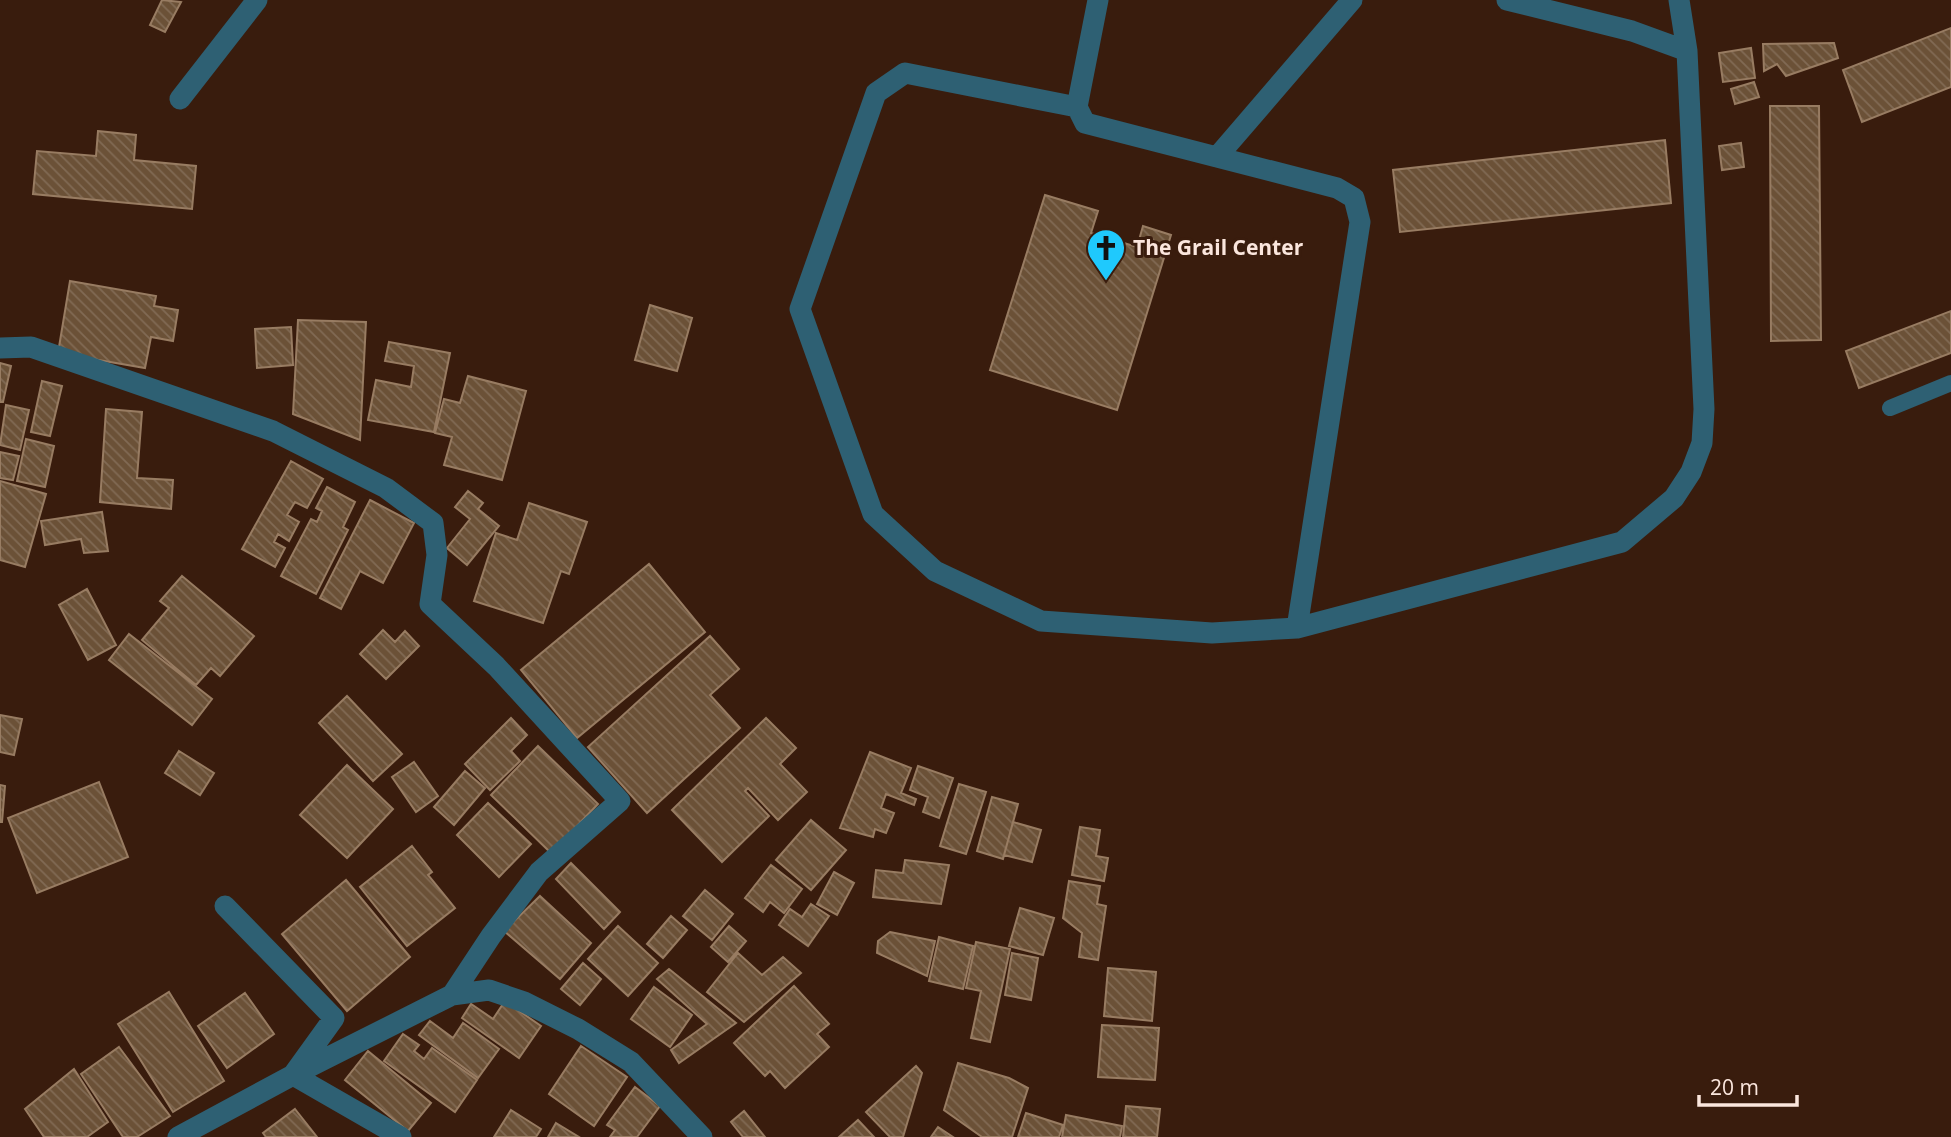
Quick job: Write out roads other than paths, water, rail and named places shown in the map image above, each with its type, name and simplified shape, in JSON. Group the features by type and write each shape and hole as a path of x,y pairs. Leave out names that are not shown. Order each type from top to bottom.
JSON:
{"street":[{"path":"180,99 257,0"},
{"path":"1098,0 1077,107 1085,123 1337,188 1354,198 1360,222 1297,628"},
{"path":"1217,157 1352,0"},
{"path":"1507,0 1632,31 1687,51"},
{"path":"1077,107 905,73 876,93 800,309 873,514 935,571 1041,621 1212,633 1297,628 1622,542 1674,498 1690,472 1702,443 1704,409 1687,51 1679,0"},
{"path":"0,348 31,347 273,431 386,488 433,523 437,555 430,604 496,666 620,801 539,872 491,936 452,995"},
{"path":"225,906 334,1018 293,1074"},
{"path":"178,1137 293,1074 452,995 489,990 524,1002 578,1029 631,1062 702,1137"},
{"path":"293,1074 401,1137"}],"lane":[{"path":"1890,408 1951,383"}],"place":[{"name":"The Grail Center","path":"1106,282"}]}
